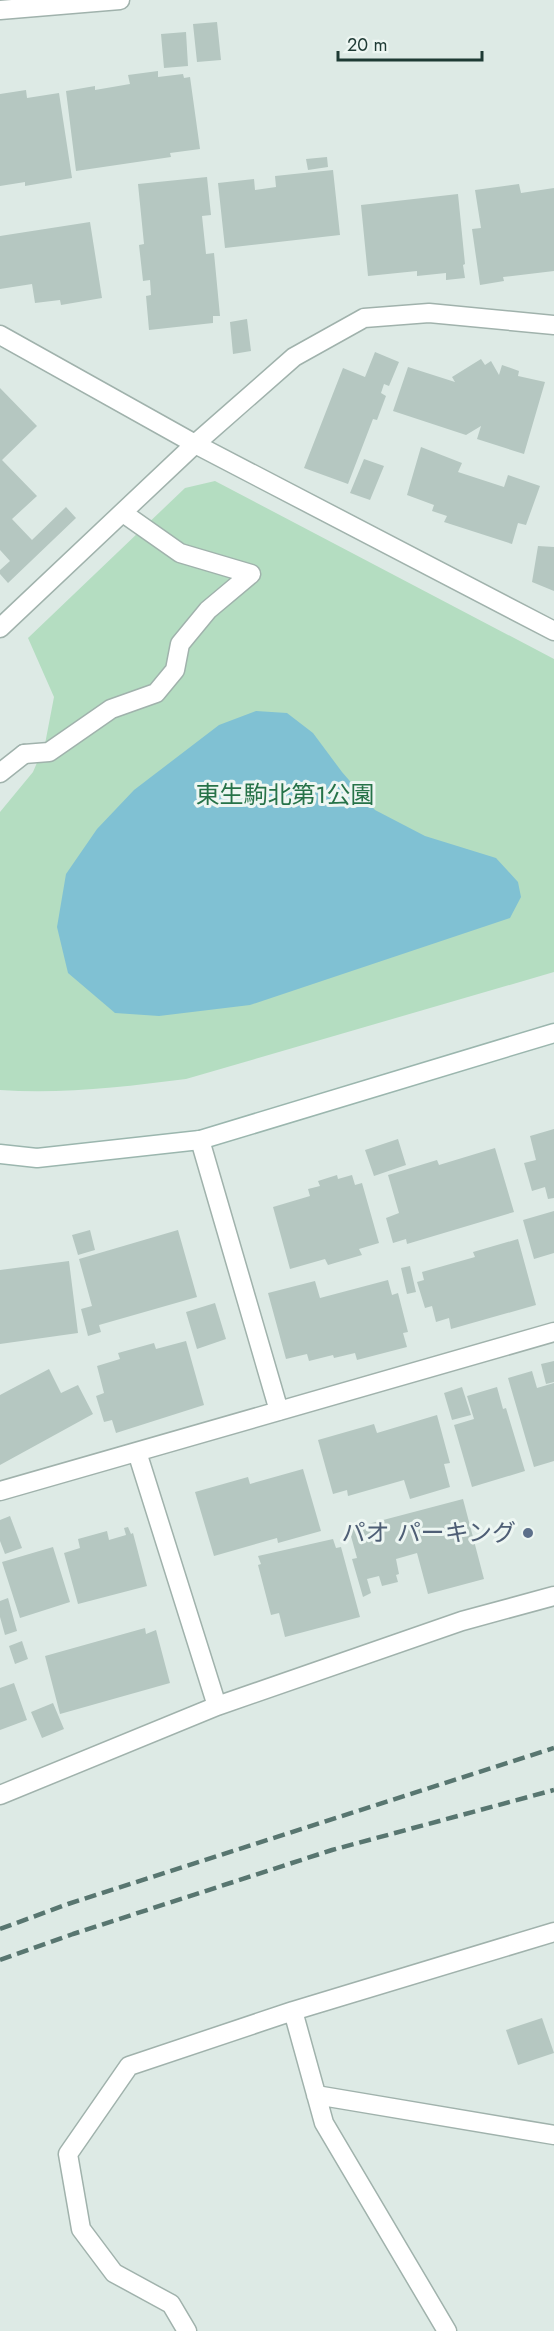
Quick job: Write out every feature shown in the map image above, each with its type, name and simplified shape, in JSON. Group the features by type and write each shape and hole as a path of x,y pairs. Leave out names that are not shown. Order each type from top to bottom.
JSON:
{"street":[{"path":"0,10 120,0"},
{"path":"0,628 195,444 294,357 364,318 429,313 554,325"},
{"path":"0,335 195,444 554,631"},
{"path":"0,773 24,754 49,752 111,709 156,693 175,670 180,644 208,610 251,574 180,553 123,513"},
{"path":"0,1154 37,1158 200,1140 554,1033"},
{"path":"200,1140 279,1411"},
{"path":"0,1491 554,1332"},
{"path":"137,1452 217,1706"},
{"path":"0,1795 217,1706 462,1621 554,1596"},
{"path":"187,2331 171,2304 114,2273 81,2229 68,2154 129,2066 293,2011 554,1932"},
{"path":"293,2011 324,2122 447,2331"},
{"path":"316,2095 554,2135"}],"green space":[{"name":"東生駒北第1公園","path":"215,481 554,659 554,972 186,1079 70,1090 0,1090 0,812 33,772 45,744 54,697 28,638 185,488"}],"water":[{"path":"256,711 287,713 313,733 342,772 375,810 425,836 496,858 518,882 521,897 510,918 250,1005 159,1016 115,1013 68,973 57,927 66,874 97,829 134,790 219,725"}],"building":[{"path":"217,22 221,60 197,62 193,24"},
{"path":"186,32 188,66 164,68 161,34"},
{"path":"158,71 158,77 183,74 184,78 190,77 200,149 170,153 171,157 76,171 66,91 95,86 95,90 130,84 128,75"},
{"path":"26,90 27,98 59,93 72,178 25,186 25,182 0,186 0,94"},
{"path":"327,157 328,167 308,170 306,159"},
{"path":"333,170 340,235 225,248 218,183 254,179 255,190 276,187 275,176"},
{"path":"207,177 211,215 202,216 206,254 214,253 220,316 213,316 213,323 149,330 146,296 151,295 150,280 143,281 139,245 144,244 138,184"},
{"path":"519,184 521,193 554,188 554,271 503,277 504,281 480,285 472,229 481,228 475,190"},
{"path":"458,194 465,278 446,280 446,273 417,276 417,271 368,276 361,205"},
{"path":"90,222 102,298 61,305 60,300 35,303 32,284 0,289 0,236"},
{"path":"247,319 251,351 233,354 230,322"},
{"path":"375,352 399,362 389,386 384,384 381,393 386,396 377,420 373,419 348,484 304,468 343,368 365,377"},
{"path":"481,359 485,365 491,361 499,375 502,365 519,371 518,376 545,382 524,454 477,439 481,426 466,435 393,411 408,367 455,382 452,377"},
{"path":"0,388 37,426 2,460 37,496 12,519 32,540 66,507 76,518 8,583 0,574 0,570 10,561 0,550"},
{"path":"421,447 462,463 458,472 504,487 508,475 540,486 526,525 518,523 512,544 444,522 447,516 432,511 434,505 407,495"},
{"path":"364,459 384,466 370,500 350,493"},
{"path":"538,546 554,547 554,591 532,582"},
{"path":"554,1129 554,1198 548,1199 545,1187 532,1191 524,1163 536,1160 530,1136"},
{"path":"398,1139 406,1165 374,1176 365,1150"},
{"path":"495,1148 514,1212 407,1244 406,1239 393,1243 386,1218 399,1213 388,1175 437,1160 439,1165"},
{"path":"337,1175 338,1179 352,1175 355,1185 362,1183 379,1243 359,1249 362,1255 328,1265 325,1259 290,1269 273,1207 310,1196 308,1189 320,1186 318,1181"},
{"path":"554,1211 554,1253 534,1259 523,1220"},
{"path":"90,1230 95,1250 78,1255 72,1235"},
{"path":"178,1230 197,1297 99,1325 101,1332 88,1336 81,1309 92,1306 79,1259"},
{"path":"518,1239 536,1305 451,1329 449,1318 436,1322 432,1306 425,1308 417,1282 424,1280 422,1272 475,1257 473,1252"},
{"path":"69,1261 78,1333 0,1344 0,1270"},
{"path":"410,1266 416,1292 407,1294 401,1268"},
{"path":"388,1280 392,1295 398,1293 408,1332 403,1333 407,1347 357,1360 355,1353 309,1361 307,1354 286,1359 268,1293 315,1281 320,1298"},
{"path":"215,1303 226,1339 197,1349 186,1312"},
{"path":"186,1341 204,1405 116,1433 112,1420 104,1422 96,1396 104,1393 97,1366 120,1359 118,1353 154,1343 156,1349"},
{"path":"554,1361 554,1382 546,1384 541,1364"},
{"path":"49,1369 61,1393 78,1385 93,1414 0,1465 0,1395"},
{"path":"532,1371 537,1388 554,1383 554,1461 534,1467 508,1378"},
{"path":"462,1387 471,1415 452,1420 444,1393"},
{"path":"497,1387 503,1409 506,1408 525,1471 472,1487 454,1425 474,1419 467,1396"},
{"path":"437,1415 450,1463 444,1464 450,1487 410,1499 404,1480 348,1496 347,1490 333,1494 318,1440 374,1424 377,1433"},
{"path":"303,1469 321,1531 278,1543 277,1538 214,1556 195,1492 248,1477 250,1484"},
{"path":"463,1499 484,1579 428,1594 417,1553 396,1559 398,1582 382,1586 379,1576 367,1579 371,1593 363,1597 352,1559 357,1558 349,1529"},
{"path":"10,1516 22,1548 5,1554 0,1541 0,1520"},
{"path":"128,1527 131,1534 133,1533 147,1586 78,1604 64,1553 80,1548 78,1539 107,1531 109,1540 126,1535 124,1528"},
{"path":"333,1539 336,1548 341,1547 360,1617 285,1637 279,1613 271,1615 258,1565 261,1564 258,1556"},
{"path":"53,1547 70,1602 20,1618 2,1562"},
{"path":"8,1598 17,1631 5,1635 0,1617 0,1601"},
{"path":"145,1628 146,1634 156,1630 170,1683 60,1714 45,1656"},
{"path":"22,1641 28,1659 15,1664 9,1646"},
{"path":"14,1683 27,1720 0,1730 0,1688"},
{"path":"53,1703 64,1729 42,1738 31,1712"},
{"path":"542,2018 554,2053 518,2065 506,2030"}],"railway":[{"path":"0,1929 68,1904 554,1748"},
{"path":"0,1960 332,1850 554,1790"}],"place":[{"name":"パオ パーキング","path":"528,1533"}]}
